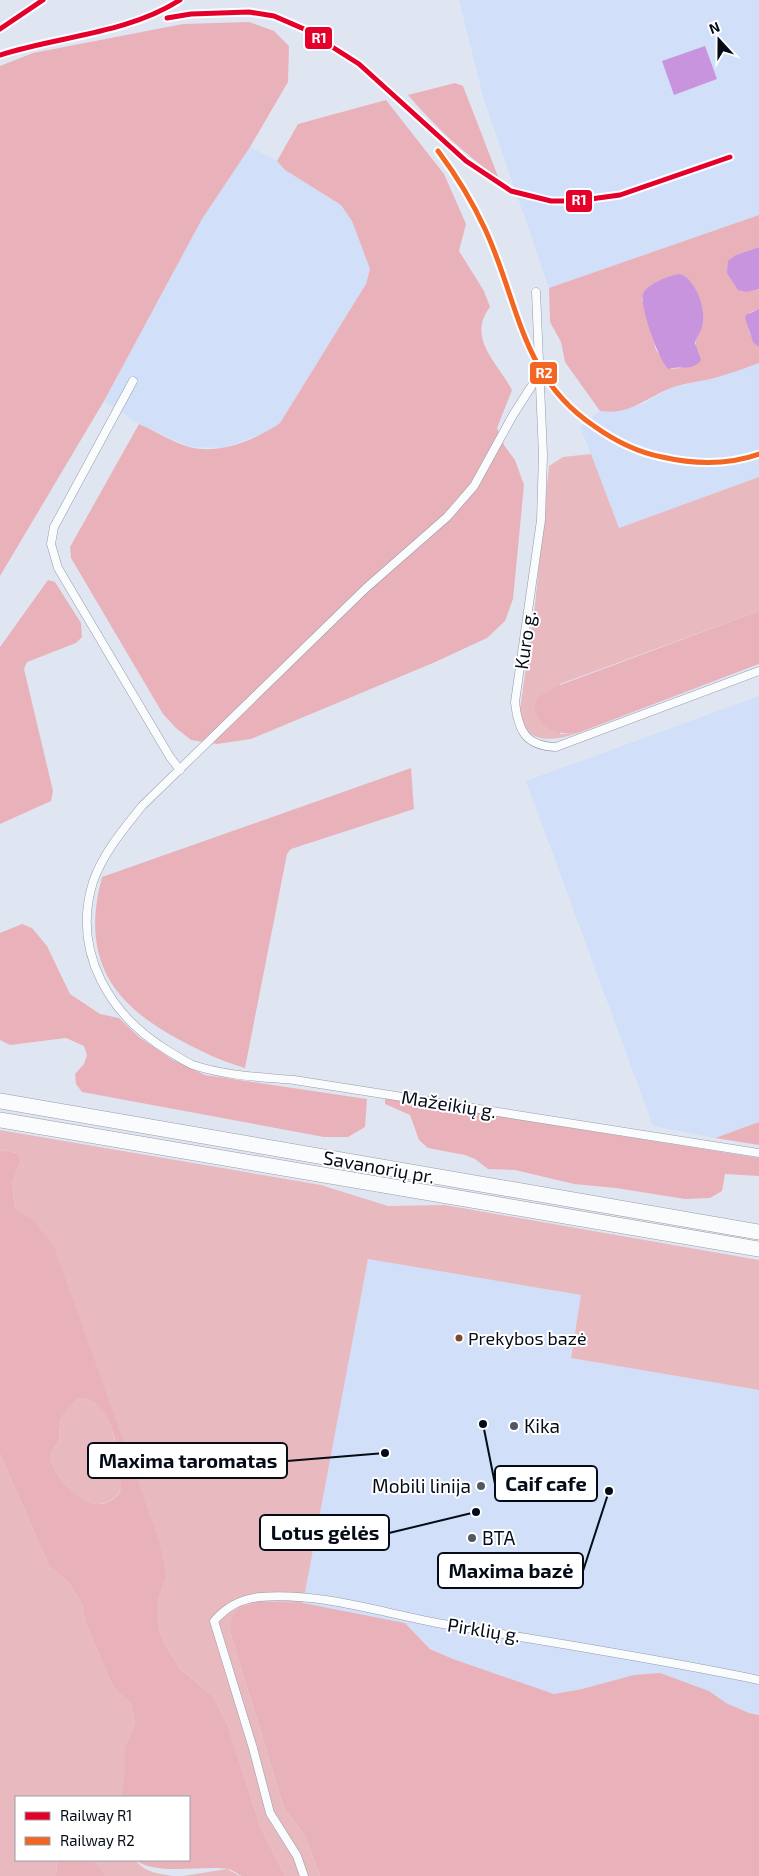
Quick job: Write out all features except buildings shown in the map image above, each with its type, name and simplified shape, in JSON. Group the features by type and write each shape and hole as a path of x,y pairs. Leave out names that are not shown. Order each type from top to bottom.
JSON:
{"highway":[{"name":"Savanorių pr.","path":"0,1101 759,1232"},
{"name":"Savanorių pr.","path":"0,1120 758,1250"}],"street":[{"name":"Kuro g.","path":"536,292 538,376 543,455 541,520 516,702 517,722 524,734 539,744 556,747 759,671"},
{"name":"Mažeikių g.","path":"538,376 513,415 474,486 448,517 366,588 142,806 113,843 102,860 93,882 89,903 91,954 97,974 116,1006 147,1036 191,1064 225,1074 294,1080 759,1153"},
{"path":"133,381 54,527 51,544 58,568 170,757 180,770"},
{"name":"Pirklių g.","path":"304,1876 297,1856 270,1813 240,1700 214,1620 229,1606 241,1600 280,1597 320,1599 440,1623 669,1661 759,1680"}],"shaded area":[{"path":"459,0 759,0 759,215 549,288 484,100"},
{"path":"249,22 274,31 289,46 288,82 250,147 202,219 104,401 0,576 0,66 33,53 183,24"},
{"path":"705,46 717,79 674,95 662,61"},
{"path":"455,83 463,86 499,179 451,140 408,95"},
{"path":"386,100 444,174 466,224 459,251 484,291 490,307 483,318 481,329 483,340 487,350 512,390 497,428 504,445 515,460 524,485 513,599 505,621 487,638 433,663 251,739 217,744 191,740 163,714 71,558 70,547 139,424 183,445 201,449 213,449 248,440 280,423 366,284 370,269 352,221 341,205 285,170 277,161 298,124"},
{"path":"250,147 277,161 285,170 341,205 352,221 370,269 366,284 280,423 266,432 224,448 190,447 139,424 104,401 202,219"},
{"path":"759,215 759,247 736,255 747,292 759,289 759,309 749,313 748,327 751,336 759,347 759,363 718,377 677,386 622,410 612,412 600,411 565,362 561,342 550,322 549,288","holes":["674,275 703,323 696,340 696,347 681,368 670,369 656,350 642,299 647,289"]},
{"path":"759,247 759,289 747,292 738,290 727,273 728,261 736,255"},
{"path":"680,274 690,281 701,301 703,324 695,343 701,360 694,366 669,369 665,365 651,334 644,310 643,294 649,287 665,278"},
{"path":"759,309 759,347 753,342 745,318 746,315"},
{"path":"759,363 759,477 619,528 580,426 600,411 622,410 645,403 666,390 719,377"},
{"path":"591,454 619,528 759,477 759,611 560,684 560,734 578,733 558,738 540,738 532,735 526,729 522,721 520,709 535,605 549,466 563,457"},
{"path":"48,580 55,582 81,623 82,637 76,643 27,662 24,669 53,791 51,801 0,824 0,647"},
{"path":"759,611 759,664 578,733 556,732 545,726 537,715 534,707 538,697 560,685"},
{"path":"759,696 759,1122 715,1138 653,1126 526,781"},
{"path":"411,768 414,809 291,849 287,854 245,1068 194,1048 154,1025 134,1009 118,992 106,974 99,953 95,930 96,905 102,877"},
{"path":"22,924 32,928 47,946 70,994 100,1014 119,1018 139,1037 173,1060 205,1075 367,1099 365,1127 348,1137 324,1137 82,1092 76,1084 75,1074 84,1064 87,1055 84,1046 66,1038 10,1045 0,1040 0,933"},
{"path":"385,1098 759,1158 759,1176 725,1174 722,1191 710,1198 685,1199 616,1188 574,1184 515,1170 488,1169 475,1159 465,1155 428,1148 419,1140 410,1115 385,1104"},
{"path":"759,1122 759,1145 715,1138"},
{"path":"0,1130 321,1185 388,1206 445,1205 759,1260 759,1390 571,1358 581,1295 368,1259 303,1603 268,1601 246,1605 238,1610 233,1619 230,1632 284,1808 305,1836 320,1876 285,1876 260,1826 228,1726 213,1696 181,1670 169,1652 159,1630 158,1599 167,1576 161,1546 33,1220 15,1207 12,1183 21,1161 17,1153 0,1150"},
{"path":"0,1150 17,1153 21,1161 12,1183 15,1207 33,1220 54,1247 161,1546 167,1576 158,1599 159,1630 169,1652 181,1670 213,1696 228,1726 260,1826 285,1876 242,1876 230,1870 218,1868 155,1868 138,1861 190,1861 190,1796 120,1796 125,1773 125,1746 135,1723 131,1704 113,1687 85,1622 82,1604 69,1583 49,1566 0,1454","holes":["79,1398 92,1401 106,1415 114,1437 120,1464 121,1486 119,1493 103,1504 85,1500 70,1489 58,1475 51,1461 52,1452 59,1440 62,1417 66,1410"]},
{"path":"368,1259 581,1295 571,1358 759,1390 759,1715 749,1713 726,1703 709,1691 582,1689 554,1694 453,1659 430,1648 405,1623 303,1603"},
{"path":"79,1398 92,1401 103,1409 110,1423 122,1475 122,1486 118,1494 112,1500 99,1504 85,1500 70,1489 57,1474 51,1461 52,1452 59,1440 62,1416 69,1406"},
{"path":"0,1454 49,1566 69,1583 82,1604 85,1622 113,1687 131,1704 135,1723 125,1746 125,1773 120,1796 15,1796 15,1861 57,1861 56,1876 0,1876"},
{"path":"259,1601 303,1603 405,1623 430,1649 453,1659 554,1694 582,1689 634,1675 660,1673 709,1691 726,1703 749,1713 759,1715 759,1876 320,1876 305,1836 284,1808 230,1632 232,1618 237,1610"},
{"path":"57,1861 95,1861 106,1876 56,1876"},
{"path":"95,1861 137,1861 143,1868 174,1876 106,1876"},
{"path":"227,1869 240,1876 183,1876"}],"rail line":[{"name":"R1","path":"0,29 43,0"},
{"name":"R1","path":"0,55 138,20 180,0"},
{"name":"R1","path":"167,18 191,14 249,12 274,16 304,29 359,64 466,161 511,191 551,201 576,201 620,195 730,157"},
{"name":"R2","path":"438,151 463,188 485,229 524,336 536,361 551,384 569,406 610,436 626,445 652,455 686,461 723,462 759,454"}],"place":[{"name":"Prekybos bazė","path":"459,1338"},
{"name":"Caif cafe","path":"483,1424"},
{"name":"Kika","path":"514,1426"},
{"name":"Maxima taromatas","path":"385,1453"},
{"name":"Mobili linija","path":"481,1486"},
{"name":"Maxima bazė","path":"609,1491"},
{"name":"Lotus gėlės","path":"476,1512"},
{"name":"BTA","path":"472,1538"}]}
